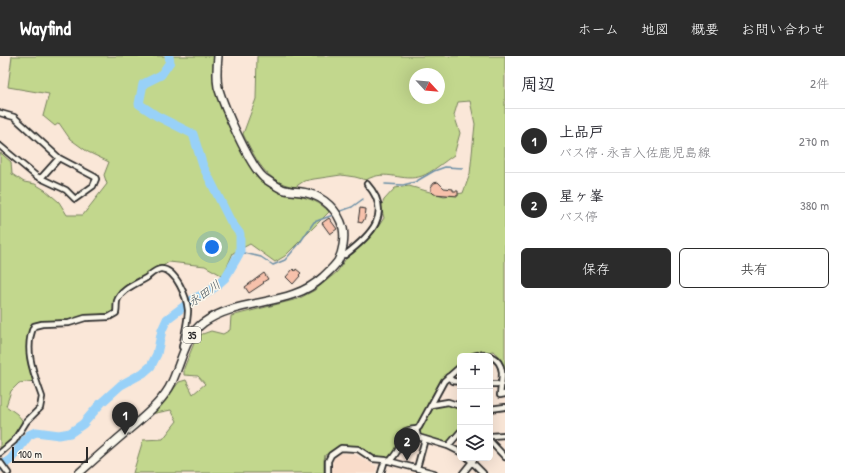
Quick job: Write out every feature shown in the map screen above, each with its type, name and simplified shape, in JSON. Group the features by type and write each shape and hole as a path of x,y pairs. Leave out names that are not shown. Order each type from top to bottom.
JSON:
{"main road":[{"path":"218,56 218,86 230,117 252,162 263,177 274,185 288,191 306,193 320,198 336,212 343,229 342,251"},
{"name":"35","path":"79,473 150,411 164,396 175,376 184,350 197,328 211,318 238,308 291,296 302,292 328,273 338,261 342,251"}],"street":[{"path":"0,113 14,117 59,158 95,176 96,179 93,186 76,199 66,190 34,174 0,146"},
{"path":"41,178 59,158"},
{"path":"342,251 345,255 352,250 364,240 377,224 379,215 378,204 374,191 367,184"},
{"path":"0,453 14,441 26,422 40,408 42,403 42,397 29,354 29,343 34,326 42,324 69,323 86,318 109,317 116,313 117,302 125,290 160,269 168,270 180,286 186,300 188,312 182,347 184,350"},
{"path":"493,358 502,371 500,395 505,394"},
{"path":"390,461 399,448 402,434 419,427 444,381 457,370"},
{"path":"448,377 453,382 457,382"},
{"path":"431,405 448,402 457,405"},
{"path":"493,409 505,407"},
{"path":"416,429 418,437 448,446 457,450"},
{"path":"493,436 505,435"},
{"path":"448,446 457,436"},
{"path":"417,468 425,439"},
{"path":"493,443 505,457"},
{"path":"328,473 328,461 331,455 341,448 358,449 371,458 390,461 434,473"},
{"path":"381,473 385,460"},
{"path":"463,473 471,461"},
{"path":"474,461 483,473"},
{"path":"0,462 7,472"}],"shaded area":[{"path":"339,453 354,454 377,467 375,473 332,473 333,460"}],"green space":[{"path":"12,56 214,56 214,81 220,104 238,144 261,180 276,190 315,201 329,212 285,256 275,262 250,244 233,253 223,276 205,266 169,262 120,293 116,299 112,313 85,316 64,321 40,321 31,327 27,355 34,381 19,383 11,391 6,406 17,414 22,420 20,430 8,445 0,451 0,153 11,162 12,174 24,182 35,184 45,190 59,202 67,215 83,215 107,184 104,175 109,162 88,152 70,139 59,123 55,126 43,116 49,94 8,87"},
{"path":"257,56 505,56 505,392 502,385 501,363 499,357 493,351 481,353 457,353 457,367 439,384 418,425 415,428 409,427 399,433 396,449 389,458 377,459 356,446 342,447 325,455 324,473 133,473 143,440 163,439 177,421 171,410 151,414 167,398 179,382 186,380 193,394 205,384 198,376 184,375 184,368 197,336 211,331 223,334 230,330 231,316 298,299 315,290 337,272 345,260 374,233 384,218 381,207 384,200 395,188 409,186 444,196 463,193 470,174 475,124 470,101 458,102 454,115 460,133 454,155 434,170 422,176 408,178 381,175 366,180 341,175 304,181 295,187 276,180 269,175 257,160 243,134 256,99"},
{"path":"443,404 457,407 457,432 447,443 419,434 431,409"}],"building":[{"path":"438,182 444,188 458,191 458,196 434,194 431,191 431,187 434,183"},
{"path":"360,208 366,209 365,218 362,223 358,222"},
{"path":"329,218 337,229 330,234 322,223"},
{"path":"293,269 295,271 296,269 301,273 293,284 286,277"},
{"path":"264,273 268,279 249,293 245,287"}],"waterway":[{"name":"永田川","path":"0,467 11,459 29,435 36,432 59,435 70,433 83,424 101,403 121,385 143,373 151,366 157,354 162,330 167,319 195,298 207,293 225,278 240,252 240,234 231,222 203,166 193,134 157,116 139,104 143,84 161,75 170,62 169,56"},
{"path":"385,184 403,185 415,182 434,171 445,167 463,168"},
{"path":"338,212 352,207 363,199"},
{"path":"240,252 261,257 273,265 285,260 299,244 314,222 333,215"}],"place":[{"name":"上品戸","path":"125,435"},
{"name":"星ヶ峯","path":"407,461"}]}
